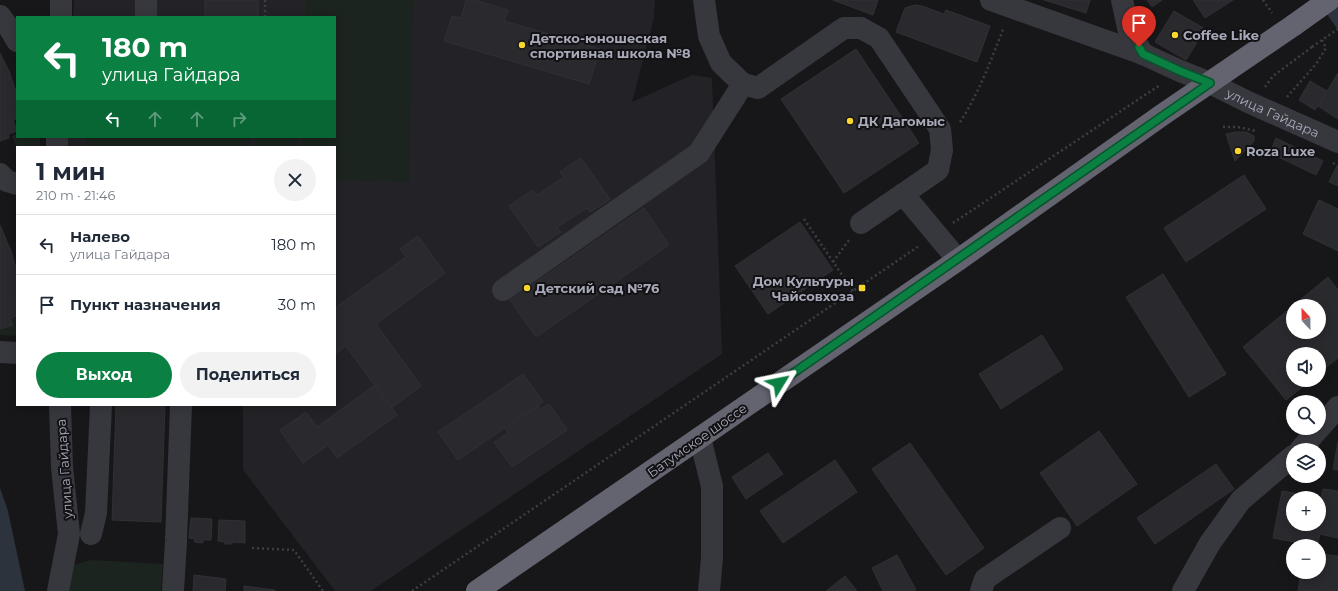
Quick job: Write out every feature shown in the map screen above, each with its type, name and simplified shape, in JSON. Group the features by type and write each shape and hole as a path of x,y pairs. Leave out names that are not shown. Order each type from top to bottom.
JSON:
{"highway":[{"name":"Батумское шоссе","path":"477,591 958,260 1162,115 1329,0"}],"street":[{"path":"61,0 61,16"},
{"path":"146,0 146,16"},
{"path":"704,0 710,36 721,64 744,84 758,88 844,28 861,28 878,38 940,129 942,150 938,170 861,223"},
{"name":"улица Гайдара","path":"991,0 1143,54 1338,142"},
{"path":"1122,0 1129,32 1143,54"},
{"path":"0,16 16,39"},
{"path":"503,290 699,153 744,84"},
{"path":"0,174 7,181 16,184"},
{"path":"903,194 958,260"},
{"path":"0,352 16,353"},
{"name":"улица Гайдара","path":"58,591 69,534 62,467 60,406"},
{"path":"91,534 96,513 101,406"},
{"path":"173,591 182,406"},
{"path":"1306,443 1338,407"},
{"path":"700,438 712,486 712,558 709,591"},
{"path":"1183,591 1210,543 1241,500 1286,462"},
{"path":"982,591 985,579 1060,528"}],"path":[{"path":"265,0 265,16"},
{"path":"1263,0 1272,13"},
{"path":"942,150 971,105 1007,21"},
{"path":"1264,90 1266,84 1273,76 1338,29"},
{"path":"1287,98 1316,64 1326,48 1322,40"},
{"path":"412,591 937,234 1162,84"},
{"path":"1224,127 1238,126 1259,132"},
{"path":"1326,161 1338,166"},
{"path":"804,219 853,291"},
{"path":"833,262 861,223"},
{"path":"252,548 294,550 323,591"}],"shaded area":[{"name":"Детский сад №76","path":"74,0 655,0 654,18 632,102 692,75 712,78 722,354 371,591 335,591 243,470 243,406 336,406 336,146 65,146 66,138 336,138 336,16 73,16"},
{"path":"306,0 413,0 409,182 336,180 336,146 302,146 302,138 336,138 336,16 305,16"},
{"path":"1317,0 1338,0 1338,30"},
{"path":"16,134 16,138 40,138 40,146 16,146 12,136"},
{"path":"87,138 251,138 250,146 86,146"},
{"path":"256,138 298,138 298,146 255,146"},
{"path":"4,304 16,308 16,336 0,335 0,306"},
{"path":"0,488 8,511 25,591 0,591"},
{"path":"91,560 163,564 161,591 63,591 74,565"}],"building":[{"path":"205,0 258,0 258,16 205,16"},
{"name":"Детско-юношеская спортивная школа №8","path":"466,0 475,0 508,10 504,21 600,49 589,84 444,41 452,16 461,18"},
{"path":"833,0 878,0 873,15"},
{"path":"1044,0 1090,0 1086,13"},
{"path":"1147,0 1162,0 1152,7"},
{"path":"1193,0 1233,0 1205,18"},
{"path":"915,5 944,14 946,10 990,26 977,62 896,32 905,8"},
{"path":"1174,11 1205,29 1186,60 1155,42"},
{"name":"ДК Дагомыс","path":"856,49 919,143 844,193 781,99"},
{"path":"0,53 9,71 16,92 16,119 13,120 16,131 8,134 9,138 0,141"},
{"path":"1338,73 1338,119 1318,106"},
{"path":"1310,81 1327,91 1315,110 1299,100"},
{"name":"Roza Luxe","path":"1246,132 1254,136 1254,141 1235,161 1226,134"},
{"path":"1276,138 1323,161 1316,175 1270,153"},
{"path":"581,158 610,199 590,212 587,208 557,227 561,232 538,247 509,206 533,190 537,195 564,177 560,172"},
{"path":"1337,166 1338,167 1338,186 1329,182"},
{"path":"1244,175 1266,209 1186,262 1164,228"},
{"path":"1319,200 1338,209 1338,251 1303,234"},
{"path":"644,208 669,245 536,337 510,300"},
{"path":"800,222 833,270 768,314 735,266"},
{"path":"0,225 11,251 16,268 16,316 10,318 13,325 0,329"},
{"path":"418,236 445,273 376,324 421,386 391,408 346,346 336,353 336,307 406,257 400,249"},
{"path":"1163,274 1226,374 1189,397 1126,297"},
{"path":"1328,277 1338,290 1338,358 1326,367 1326,347 1286,347 1286,387 1302,387 1292,395 1286,395 1286,400 1243,347 1286,312 1286,339 1326,339 1326,299 1301,299"},
{"path":"1042,335 1063,369 1001,409 979,374"},
{"path":"523,374 543,402 458,460 438,432"},
{"path":"375,385 397,415 337,458 328,445 303,463 280,430 306,412 317,427"},
{"path":"549,404 567,430 512,467 494,442 508,433 505,428 538,406 541,409"},
{"path":"116,406 165,406 161,522 112,520"},
{"path":"1099,431 1137,484 1077,526 1040,473"},
{"path":"1338,442 1338,470 1333,469"},
{"path":"910,443 984,548 946,575 872,469"},
{"path":"768,453 783,474 746,499 732,477"},
{"path":"835,460 857,492 783,543 760,511"},
{"path":"1216,464 1234,489 1155,544 1137,518"},
{"path":"1323,489 1338,491 1338,538 1320,534 1319,539 1286,539 1286,540 1273,538 1282,491 1286,492 1286,531 1326,531 1326,491 1323,491"},
{"path":"191,518 212,519 211,540 203,540 203,543 194,542 195,539 189,538"},
{"path":"219,520 245,521 245,543 232,542 232,544 225,544 225,542 218,541"},
{"path":"897,555 916,590 883,591 872,568"},
{"path":"1326,555 1338,556 1338,591 1298,591 1300,579 1326,579"},
{"path":"194,575 226,579 225,591 193,591"},
{"path":"845,576 857,591 826,591"},
{"path":"244,586 275,590 244,591"}],"place":[{"name":"Coffee Like","path":"1175,35"},
{"name":"Детско-юношеская спортивная школа №8","path":"522,45"},
{"name":"ДК Дагомыс","path":"850,121"},
{"name":"Roza Luxe","path":"1238,151"},
{"name":"Детский сад №76","path":"527,288"},
{"name":"Дом Культуры Чайсовхоза","path":"862,288"}],"route":[{"path":"779,383 958,260 1162,115 1210,83 1143,54 1139,47"}]}
